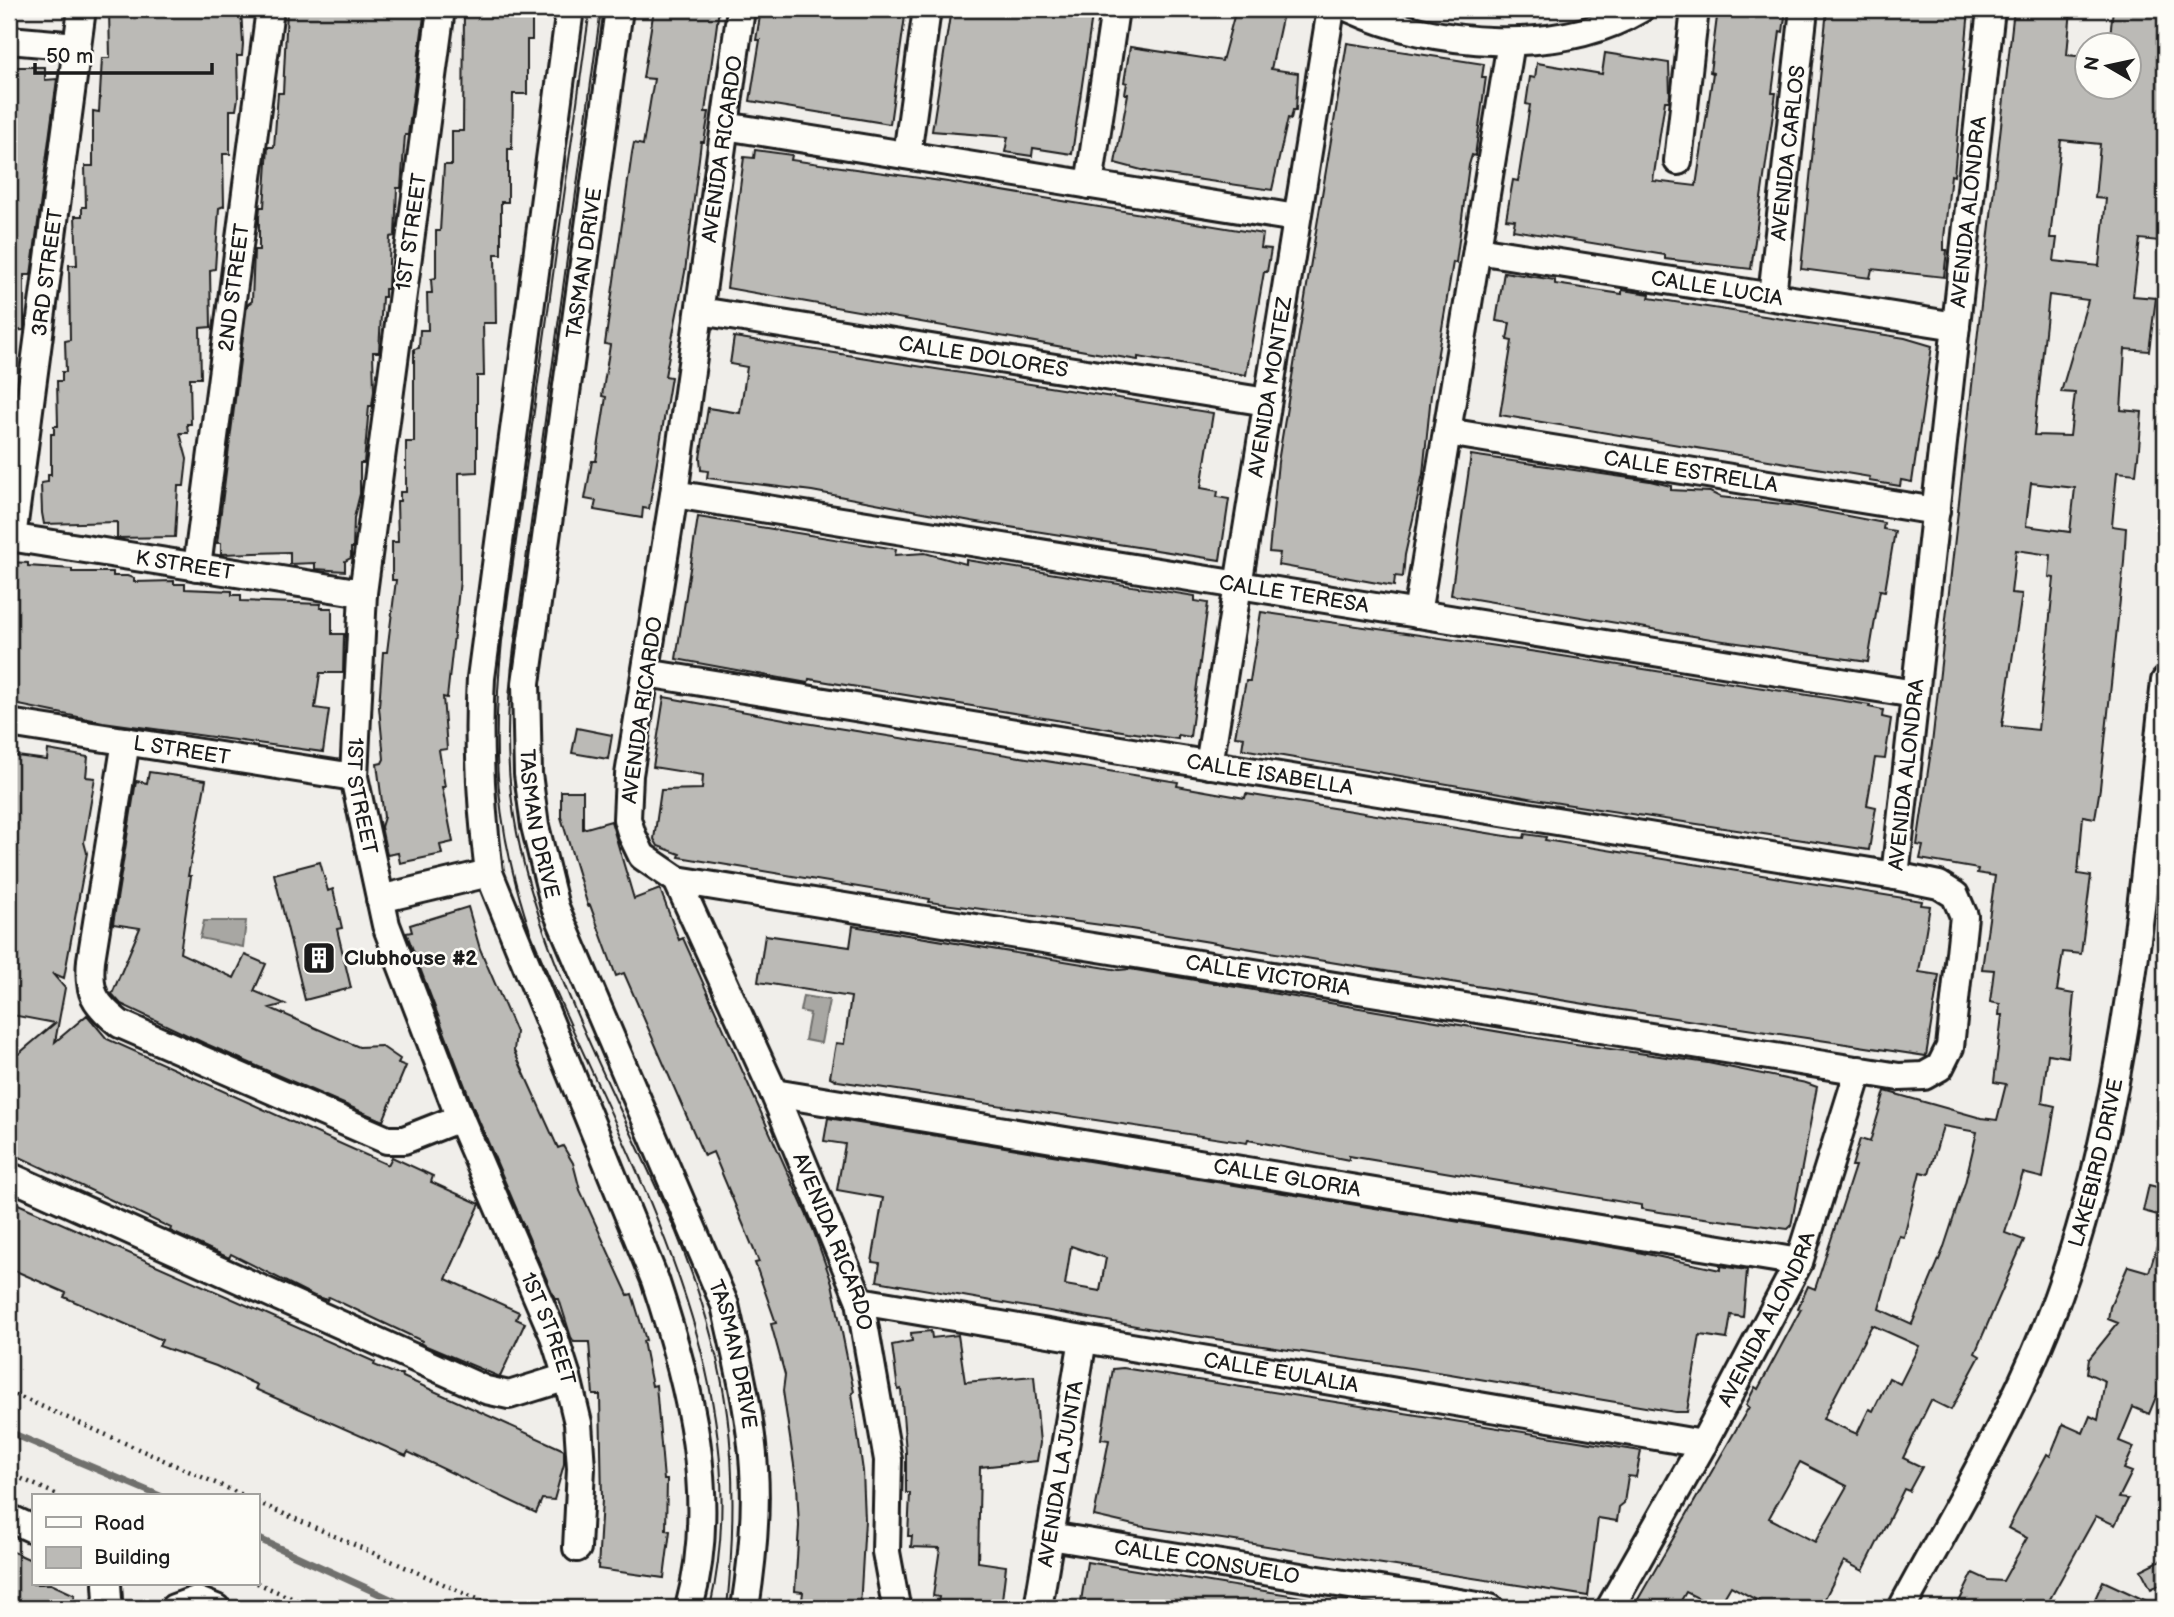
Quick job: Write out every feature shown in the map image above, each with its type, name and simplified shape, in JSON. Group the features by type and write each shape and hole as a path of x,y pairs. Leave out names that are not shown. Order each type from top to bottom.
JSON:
{"street":[{"name":"3RD STREET","path":"10,537 82,9"},
{"name":"2ND STREET","path":"197,567 270,9"},
{"name":"1ST STREET","path":"441,9 363,593 354,777 386,925 460,1118 554,1336 567,1377 578,1423 581,1457 578,1549"},
{"path":"570,9 481,678 477,744 489,873 655,1280 677,1346 698,1444 701,1482 698,1562 689,1608"},
{"name":"TASMAN DRIVE","path":"619,9 526,683 528,774 535,826 555,907 725,1305 740,1373 754,1468 754,1524 745,1608"},
{"name":"AVENIDA RICARDO","path":"741,9 674,494 629,775 627,819 642,856 677,880 774,1093 860,1301 888,1460 886,1552 896,1606"},
{"path":"907,155 927,9"},
{"path":"1089,185 1115,9"},
{"name":"AVENIDA MONTEZ","path":"1209,765 1331,9"},
{"path":"1351,9 1421,32 1511,42 1546,39 1590,29 1640,9"},
{"path":"1678,161 1695,9"},
{"name":"AVENIDA CARLOS","path":"1772,296 1804,9"},
{"name":"AVENIDA ALONDRA","path":"1610,1608 1703,1444 1799,1262 1859,1070 1899,1077 1924,1076 1940,1067 1950,1047 1964,916 1955,895 1938,884 1895,876 1991,9"},
{"path":"9,40 77,46"},
{"path":"1417,614 1511,42"},
{"path":"725,125 1296,219"},
{"name":"CALLE LUCIA","path":"1477,250 1956,326"},
{"name":"CALLE DOLORES","path":"700,311 1267,402"},
{"name":"CALLE ESTRELLA","path":"1447,432 1936,511"},
{"name":"CALLE TERESA","path":"674,494 1915,694"},
{"name":"K STREET","path":"10,537 363,593"},
{"name":"CALLE ISABELLA","path":"646,673 1895,876"},
{"name":"LAKEBIRD DRIVE","path":"1902,1608 2005,1418 2045,1330 2086,1210 2120,1062 2162,734 2165,681"},
{"name":"L STREET","path":"9,723 354,777"},
{"path":"126,741 90,973 89,986 101,1009 120,1024 387,1140 404,1140 460,1118"},
{"path":"380,899 489,873"},
{"name":"CALLE VICTORIA","path":"677,880 1859,1070"},
{"name":"CALLE GLORIA","path":"774,1093 1799,1262"},
{"path":"9,1176 486,1390 509,1395 567,1377"},
{"name":"CALLE EULALIA","path":"860,1301 1703,1444"},
{"name":"AVENIDA LA JUNTA","path":"1038,1608 1083,1339"},
{"path":"9,1518 32,1529"},
{"name":"CALLE CONSUELO","path":"1050,1536 1490,1608"},
{"path":"104,1608 108,1600 107,1586"},
{"path":"174,1608 196,1600 216,1608"}],"path":[{"path":"9,1392 240,1494"},
{"path":"9,1473 56,1494"},
{"path":"259,1503 498,1608"},
{"path":"259,1584 314,1608"}],"shaded area":[{"path":"204,921 246,921 243,947 200,938"},
{"path":"803,996 829,1000 821,1043 805,1040 810,1013 800,1011"}],"building":[{"path":"109,9 241,9 243,44 242,56 237,56 238,98 236,110 230,110 230,154 223,154 224,206 219,208 215,269 210,270 211,327 200,328 201,378 190,378 191,424 187,424 188,433 180,433 187,459 184,486 178,486 175,537 117,538 117,522 44,524 42,513 41,483 48,482 48,475 51,475 51,434 54,434 54,426 58,426 57,381 62,381 62,372 66,372 65,341 70,340 69,265 77,265 75,216 82,216 82,207 86,207 85,166 93,166 93,111 99,112 102,58 110,58"},
{"path":"287,9 425,9 408,135 405,135 401,188 397,188 395,236 390,237 388,289 385,289 385,297 382,297 379,352 373,352 374,391 372,406 369,406 364,463 360,463 360,494 354,518 353,548 351,558 345,561 345,571 315,569 315,563 290,564 290,552 221,554 221,543 217,543 247,305 252,301 254,250 259,250 259,217 260,207 264,207 268,147 274,147 278,93 283,93"},
{"path":"464,9 532,10 532,40 527,40 527,94 513,94 512,149 508,149 508,202 501,202 501,254 495,254 496,323 483,323 484,376 477,376 477,472 459,473 460,580 447,698 443,697 447,749 439,750 445,787 442,787 453,842 440,845 442,854 400,863 398,853 387,855 381,827 384,817 377,764 384,759 379,707 383,652 387,652 396,580 392,580 392,542 398,542 397,501 400,501 400,492 406,492 406,442 414,442 414,349 419,348 420,330 428,330 427,293 432,293 431,279 436,278 436,231 440,231 444,165 452,165 452,131 463,131"},
{"path":"654,9 719,9 705,112 709,112 704,142 701,142 685,272 665,376 671,377 649,509 643,508 642,518 594,510 596,501 585,499 592,461 596,461 606,397 602,396 610,345 605,344 632,153 634,143 643,145 654,79 643,78"},
{"path":"797,9 906,9 890,124 750,101 760,40 756,40 760,16 764,17 765,12 797,17"},
{"path":"951,9 1093,9 1072,154 1033,148 1032,156 1005,152 1008,137 932,131"},
{"path":"1236,9 1284,9 1271,69 1298,73 1296,110 1293,110 1291,119 1288,118 1272,190 1153,173 1115,163 1128,94 1125,94 1127,83 1124,82 1130,47 1222,61"},
{"path":"1718,9 1786,9 1783,32 1780,31 1772,93 1776,93 1751,269 1665,259 1665,255 1513,230 1515,220 1506,219 1513,180 1518,181 1530,105 1526,104 1530,77 1535,78 1537,63 1602,74 1605,53 1669,63 1670,95 1669,101 1665,101 1653,181 1696,186 1713,73 1710,72"},
{"path":"1827,9 1969,9 1954,176 1951,175 1944,238 1944,250 1947,250 1944,277 1872,269 1870,278 1801,269"},
{"path":"2014,9 2071,9 2067,55 2072,56 2072,102 2142,102 2142,32 2111,32 2113,9 2164,9 2159,50 2165,51 2165,181 2159,241 2140,239 2133,296 2156,298 2149,351 2125,349 2121,410 2142,412 2136,474 2117,472 2112,526 2126,528 2124,562 2100,788 2095,818 2083,816 2078,874 2091,876 2081,954 2063,952 2057,991 2074,994 2068,1057 2048,1054 2042,1103 2055,1106 2043,1178 2023,1173 2005,1233 2024,1240 1975,1353 1980,1356 1951,1410 1931,1400 1903,1458 1922,1467 1909,1491 1904,1489 1863,1571 1844,1561 1820,1608 1771,1608 1731,1586 1718,1608 1686,1592 1679,1604 1667,1600 1683,1608 1633,1608 1749,1407 1746,1405 1755,1387 1758,1389 1801,1309 1798,1308 1808,1286 1815,1289 1855,1166 1852,1166 1860,1139 1870,1142 1885,1091 1997,1120 2006,1084 1994,1082 2002,1015 1999,1015 2000,1004 1990,1002 1994,970 1982,969 1995,876 1977,873 1978,869 1920,859 1923,846 1917,845 1932,744","holes":["2061,140 2100,144 2095,198 2106,199 2099,266 2054,261 2057,238 2050,238","2049,295 2088,300 2061,392 2075,393 2070,436 2034,435","2031,483 2075,488 2070,532 2026,526","2016,550 2051,555 2049,577 2054,578 2038,730 2002,726 2022,594 2011,593","1943,1126 1977,1132 1965,1183 1943,1250 1912,1324 1879,1309 1899,1236 1904,1237 1920,1172 1929,1174","1872,1325 1919,1346 1900,1384 1889,1378 1873,1411 1869,1409 1857,1434 1823,1419","1800,1462 1847,1486 1815,1542 1769,1518"]},
{"path":"1347,43 1484,64 1482,77 1486,77 1475,156 1472,155 1469,165 1456,263 1453,262 1431,395 1423,474 1405,555 1403,577 1395,576 1394,586 1278,565 1280,553 1269,552 1278,462"},
{"path":"9,67 45,67 45,80 57,79 31,275 24,275 24,330 9,331"},
{"path":"755,150 792,155 791,160 948,182 1263,234 1261,248 1271,249 1267,272 1264,272 1246,375 1138,357 1138,360 1114,356 727,288 744,157 754,158"},
{"path":"1504,272 1555,280 1555,284 1622,294 1622,290 1650,294 1649,298 1905,338 1932,346 1912,482 1901,480 1900,486 1869,481 1870,477 1500,415 1512,341 1507,340 1510,323 1496,321"},
{"path":"734,337 1213,413 1201,488 1218,491 1217,497 1229,499 1220,560 971,521 812,491 707,478 708,471 701,470 700,458 708,408 740,413 747,367 730,364"},
{"path":"1471,455 1650,481 1671,486 1671,490 1710,492 1720,497 1790,505 1884,523 1883,529 1895,531 1885,591 1880,590 1868,662 1717,640 1451,595"},
{"path":"698,517 896,549 895,555 925,553 966,564 966,560 1195,596 1195,601 1208,603 1190,737 1178,735 1178,739 1128,732 809,679 808,683 676,659"},
{"path":"9,562 72,569 72,572 113,572 113,576 134,578 134,582 174,581 174,584 185,584 185,589 232,591 232,595 241,595 241,601 321,604 320,608 332,608 332,634 344,634 343,673 320,673 315,708 329,710 323,752 103,722 9,703"},
{"path":"1261,612 1537,652 1870,705 1869,707 1883,710 1882,717 1891,719 1885,759 1875,758 1867,805 1876,807 1869,850 1565,804 1242,749 1244,737 1235,736 1246,681 1250,681"},
{"path":"664,697 806,723 1178,782 1177,786 1245,798 1246,794 1512,837 1524,838 1525,834 1546,837 1545,840 1922,901 1921,905 1930,906 1919,972 1939,975 1926,1056 1615,1009 1131,929 929,902 930,899 679,857 680,854 658,846 654,839 661,790 702,789 703,775 653,767"},
{"path":"577,728 612,735 608,759 572,753"},
{"path":"48,750 88,757 86,777 95,778 84,842 87,853 64,978 52,973 65,988 55,1042 87,1015 107,1039 388,1165 392,1157 433,1176 431,1182 480,1204 446,1279 519,1312 516,1319 525,1323 500,1377 419,1343 422,1341 329,1297 327,1300 314,1296 231,1254 229,1258 170,1231 171,1228 9,1152 9,1062 55,1023 12,1015 14,1005 9,1004 9,755 47,760"},
{"path":"149,772 206,780 188,876 191,876 180,953 234,978 245,955 266,964 254,991 285,1004 270,1008 359,1047 381,1046 400,1059 398,1063 406,1066 383,1121 204,1043 121,1004 112,994 140,928 113,924 136,781 147,783"},
{"path":"561,791 583,791 583,829 611,821 634,899 660,889 679,940 683,938 813,1229 832,1283 854,1392 852,1393 863,1471 865,1520 860,1608 801,1608 803,1592 795,1591 799,1526 797,1485 783,1391 785,1375 771,1324 776,1323 755,1263 759,1262 713,1152 704,1156 624,973 616,976 590,905 588,906 561,817"},
{"name":"Clubhouse #2","path":"320,862 328,891 333,889 342,928 337,929 351,988 305,1000 274,874"},
{"path":"468,907 480,949 516,1032 514,1051 558,1148 563,1146 573,1163 580,1190 628,1295 632,1294 646,1340 643,1341 652,1386 656,1385 664,1480 667,1480 666,1530 670,1531 664,1578 598,1569 602,1500 600,1395 593,1395 589,1342 574,1342 571,1337 559,1299 555,1299 473,1107 406,933 412,932 410,925"},
{"path":"853,926 1119,970 1130,969 1548,1040 1708,1063 1806,1083 1817,1087 1791,1226 1788,1229 1666,1213 1641,1209 1641,1205 1349,1156 1349,1160 1248,1140 1247,1143 838,1081 830,1077 836,1043 844,1044 851,997 758,982 765,935 850,947"},
{"path":"828,1118 1624,1249 1720,1270 1720,1266 1747,1270 1743,1317 1731,1315 1727,1339 1700,1335 1687,1412 1675,1412 1450,1374 1182,1334 877,1281 880,1263 872,1262 883,1198 837,1190 845,1144 824,1141","holes":["1071,1246 1106,1258 1100,1291 1065,1285"]},
{"path":"2149,1185 2165,1189 2165,1217 2143,1211"},
{"path":"9,1200 375,1362 374,1365 402,1374 403,1377 564,1450 564,1464 554,1500 542,1499 536,1513 408,1452 406,1456 255,1389 257,1385 216,1366 159,1346 162,1340 64,1297 66,1293 9,1268"},
{"path":"2161,1233 2165,1234 2165,1375 2149,1414 2133,1407 2119,1441 2134,1447 2124,1469 2132,1472 2119,1498 2128,1499 2115,1525 2096,1516 2045,1608 1956,1608 1973,1573 1988,1580 2003,1581 2027,1538 2008,1528 2047,1454 2050,1456 2063,1424 2083,1433 2090,1416 2098,1420 2105,1381 2087,1373 2089,1359 2118,1323 2108,1319 2110,1307 2128,1266 2149,1272"},
{"path":"931,1331 932,1338 958,1335 965,1382 1034,1376 1040,1443 1037,1461 980,1467 978,1562 1006,1566 1001,1608 937,1608 939,1597 933,1596 940,1548 911,1547 912,1536 908,1536 910,1493 906,1493 901,1389 898,1390 892,1345 912,1341 911,1333"},
{"path":"1123,1368 1641,1451 1636,1477 1628,1476 1624,1503 1619,1507 1617,1521 1598,1518 1588,1596 1138,1526 1094,1516 1109,1440 1101,1439 1113,1369"},
{"path":"9,1550 32,1561 32,1586 55,1586 75,1595 70,1608 9,1608"},
{"path":"2165,1558 2165,1582 2151,1589 2141,1570"},
{"path":"1087,1562 1308,1598 1308,1608 1080,1608"},
{"path":"2103,1581 2162,1608 2091,1608"}],"waterway":[{"path":"9,1432 155,1494"},
{"path":"259,1539 410,1608"}],"tram line":[{"path":"590,9 502,641 497,718 499,788 509,857 530,931 639,1176 672,1259 699,1344 717,1430 721,1518 710,1608"},
{"path":"601,9 514,648 508,717 510,787 529,884 545,934 586,1036 676,1232 709,1327 720,1372 732,1461 733,1507 727,1608"}],"place":[{"name":"Clubhouse #2","path":"319,958"}]}
